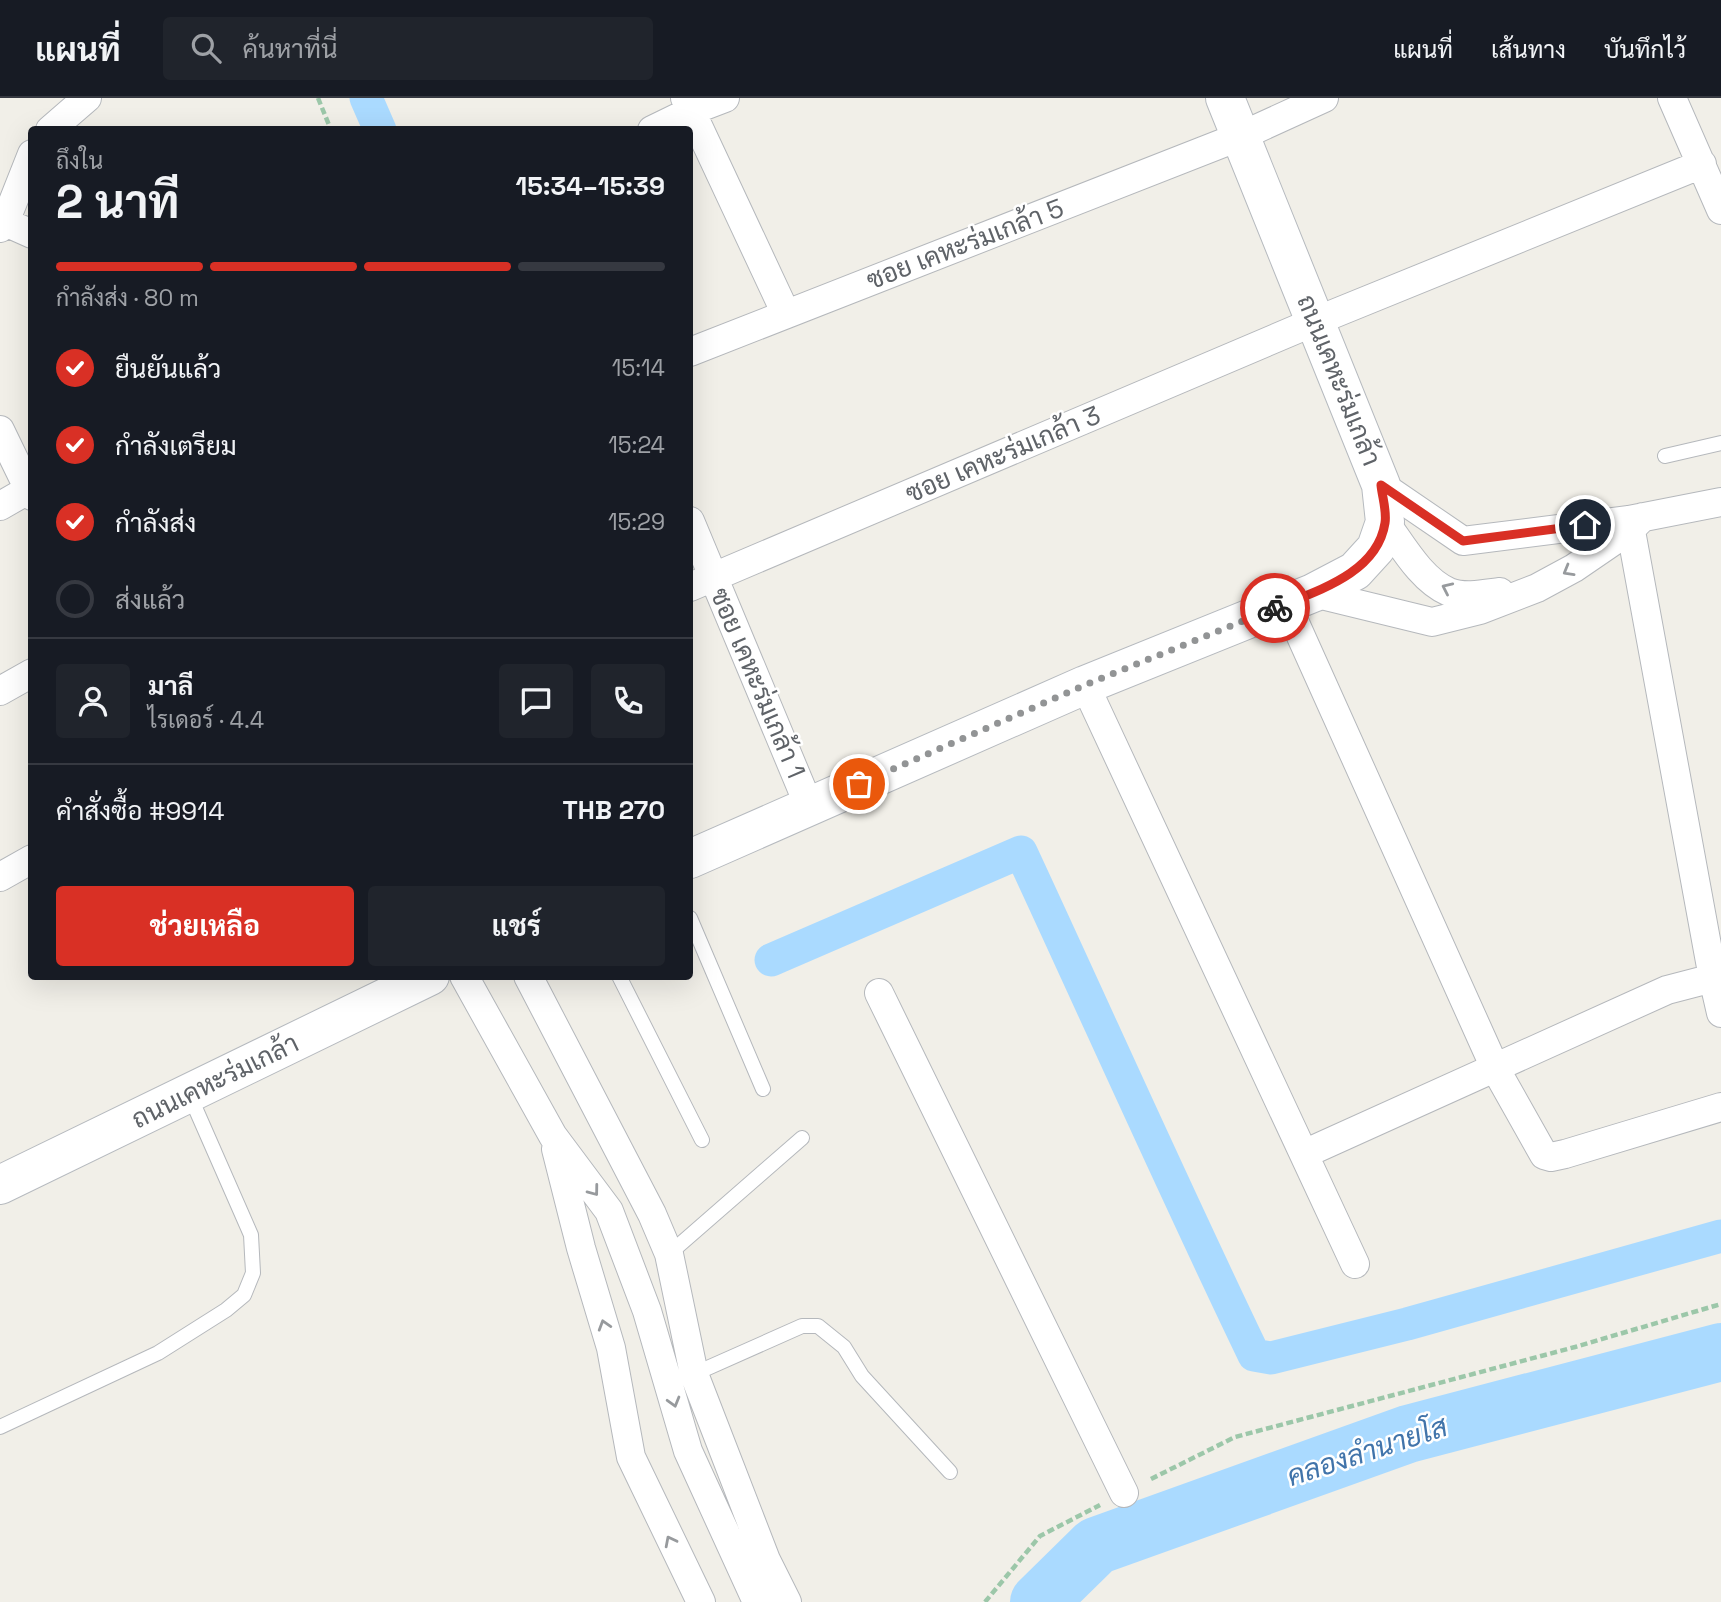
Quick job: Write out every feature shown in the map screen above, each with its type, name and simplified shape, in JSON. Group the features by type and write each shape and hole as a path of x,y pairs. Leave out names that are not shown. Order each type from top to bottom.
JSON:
{"street":[{"path":"55,126 87,98"},
{"path":"658,126 688,104 725,98"},
{"name":"ถนนเคหะร่มเกล้า","path":"1225,98 1316,321 1383,503"},
{"name":"ซอย เคหะร่มเกล้า 5","path":"693,351 1241,136 1324,98"},
{"path":"1672,98 1721,210"},
{"path":"688,104 786,314"},
{"path":"28,164 3,225 28,233"},
{"name":"ซอย เคหะร่มเกล้า 3","path":"701,582 1316,321 1702,164"},
{"path":"0,430 28,489"},
{"path":"0,506 28,494"},
{"path":"1383,503 1463,541 1634,522 1721,502"},
{"path":"1383,503 1417,565 1449,592 1469,596 1537,588"},
{"path":"693,858 1085,685 1299,598 1355,571 1376,548 1383,503"},
{"path":"1299,598 1432,622 1480,610 1537,588 1574,568 1634,522"},
{"path":"1634,522 1721,1013"},
{"name":"ซอย เคหะร่มเกล้า 1","path":"693,538 701,582 809,806"},
{"path":"1299,598 1495,1068 1544,1155 1551,1157 1721,1107"},
{"path":"0,691 28,675"},
{"path":"1085,685 1354,1264"},
{"path":"0,877 28,861"},
{"path":"1304,1154 1667,990 1713,978"},
{"name":"ถนนเคหะร่มเกล้า","path":"0,1185 422,980"},
{"path":"466,980 553,1136 609,1211 647,1311 688,1451 757,1602"},
{"path":"530,980 652,1214 669,1254 694,1374 766,1559 787,1602"},
{"path":"879,993 1124,1493"},
{"path":"553,1136 581,1248 611,1348 631,1457 701,1602"}],"lane":[{"path":"1665,456 1721,443"},
{"path":"693,925 763,1089"},
{"path":"621,980 702,1140"},
{"path":"0,1427 158,1353 226,1310 244,1295 253,1273 251,1235 189,1094"},
{"path":"669,1254 802,1138"},
{"path":"694,1374 802,1326 818,1326 844,1347 862,1376 950,1472"}],"path":[{"path":"318,98 329,126"},
{"path":"985,1602 1040,1536 1235,1437 1575,1347 1721,1304"}],"waterway":[{"path":"366,98 378,126"},
{"path":"771,960 1021,852 1254,1355 1271,1358 1407,1324 1721,1236"},
{"name":"คลองลำนายโส","path":"1039,1602 1096,1546 1408,1434 1721,1352"}],"way so far":[{"path":"859,784 1085,685 1275,608"}],"route":[{"path":"1275,608 1313,593 1355,571 1376,548 1385,522 1381,485 1463,541 1585,525"}]}
